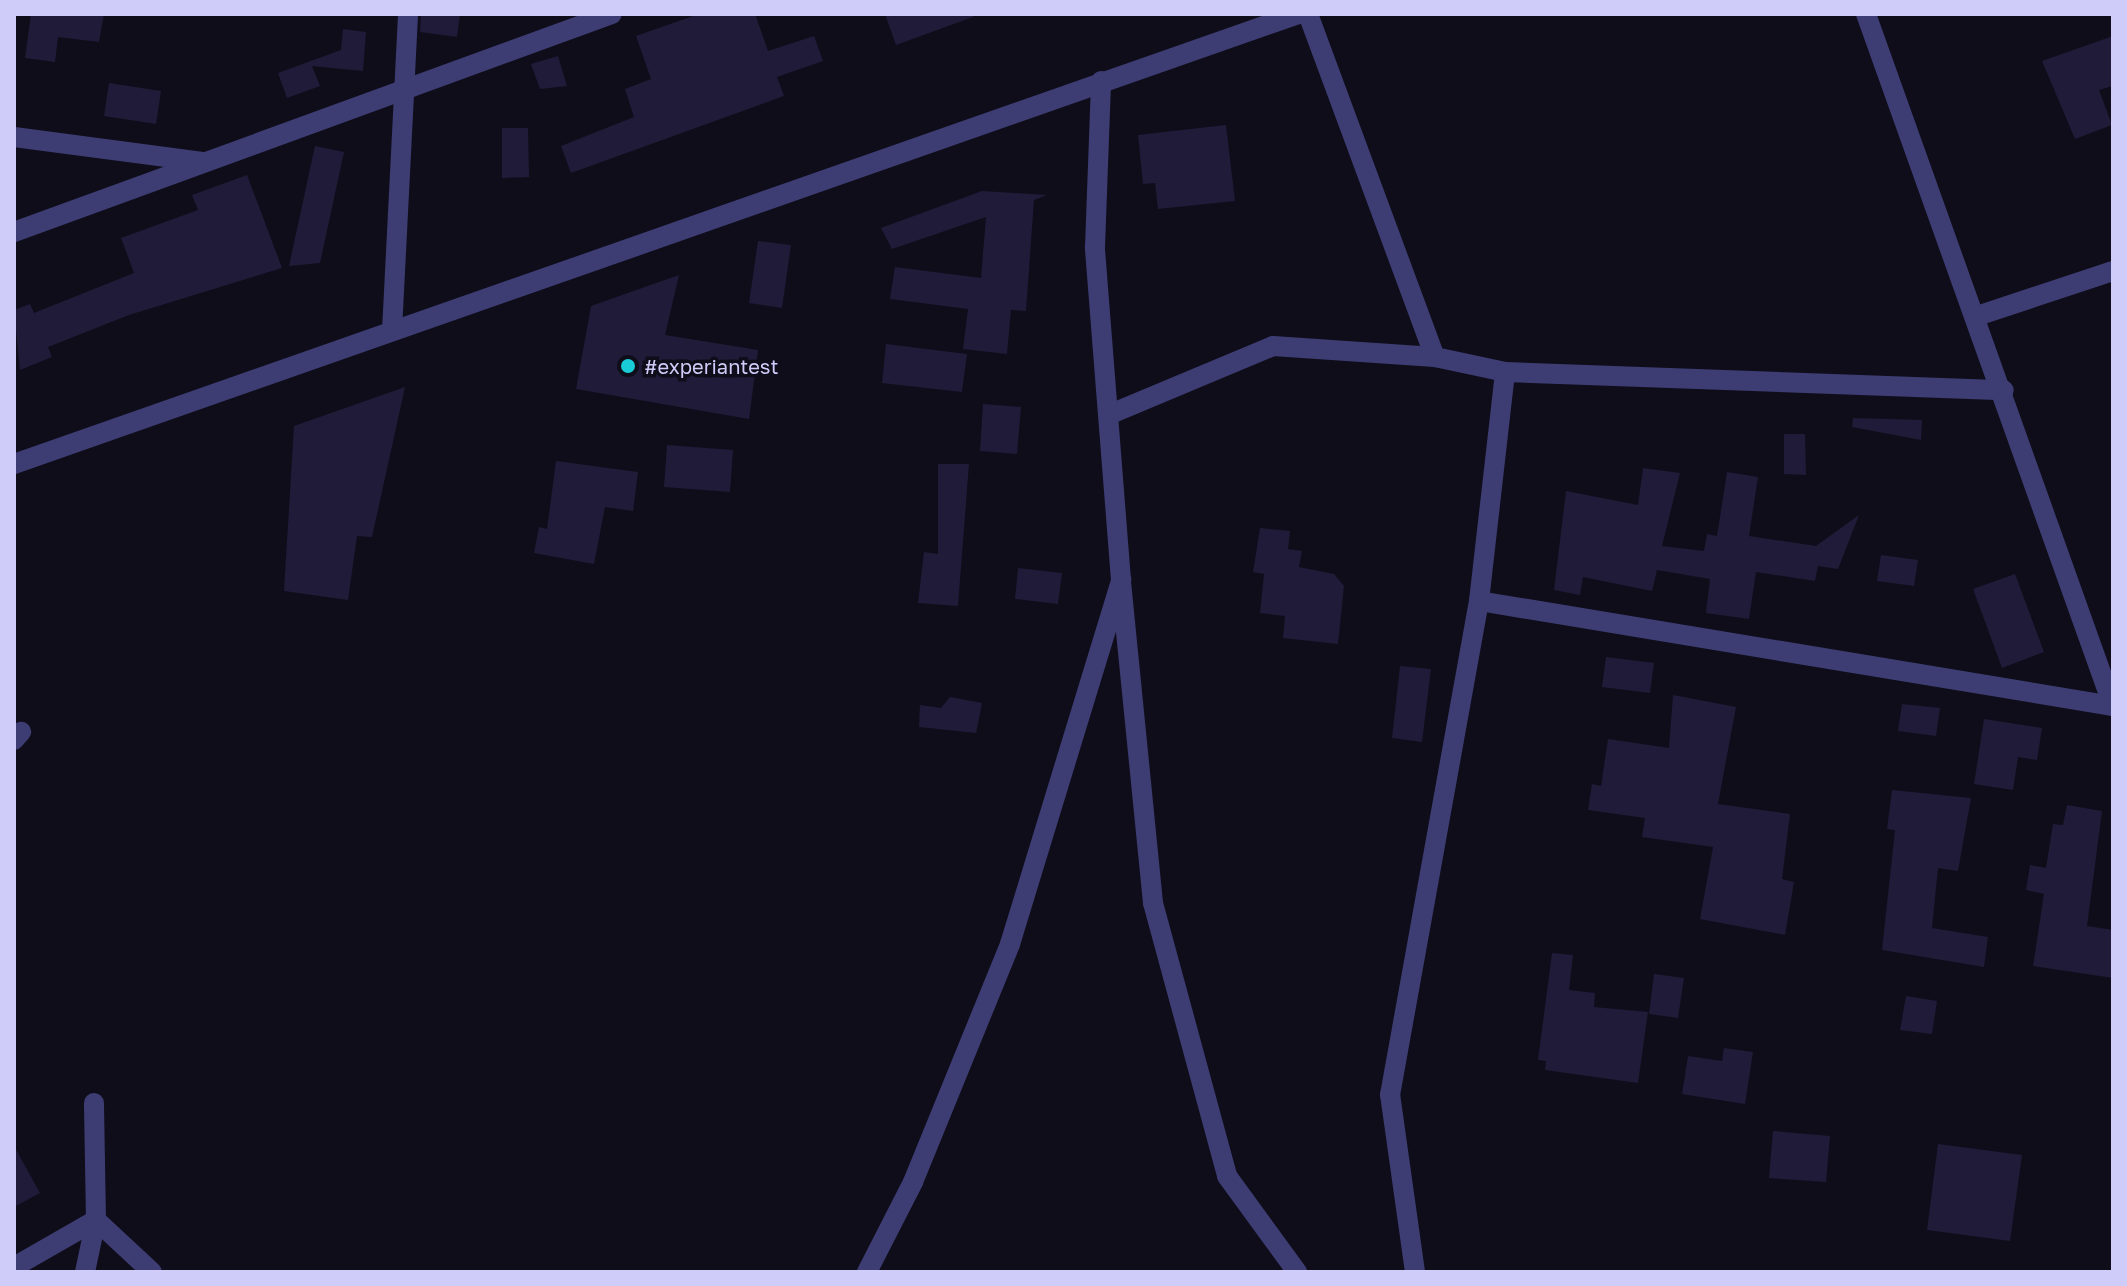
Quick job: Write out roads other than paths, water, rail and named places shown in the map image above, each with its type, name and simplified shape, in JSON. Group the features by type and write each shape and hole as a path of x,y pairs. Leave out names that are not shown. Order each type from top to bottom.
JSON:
{"street":[{"path":"392,331 408,14"},
{"path":"14,232 211,163 612,14"},
{"path":"14,464 1298,14"},
{"path":"1308,14 1435,357"},
{"path":"1479,601 2113,706 2004,390 1866,14"},
{"path":"1101,81 1095,247 1113,413 1121,580 1153,903 1227,1176 1297,1272"},
{"path":"14,137 211,163"},
{"path":"1977,316 2113,271"},
{"path":"1113,413 1273,346 1435,357 1505,372 2004,390"},
{"path":"1415,1272 1390,1095 1479,601 1505,372"},
{"path":"867,1272 913,1182 1010,944 1121,580"},
{"path":"85,1272 96,1220 94,1103"},
{"path":"14,1267 96,1220"},
{"path":"96,1220 152,1272"}],"place":[{"name":"#experiantest","path":"628,366"}]}
